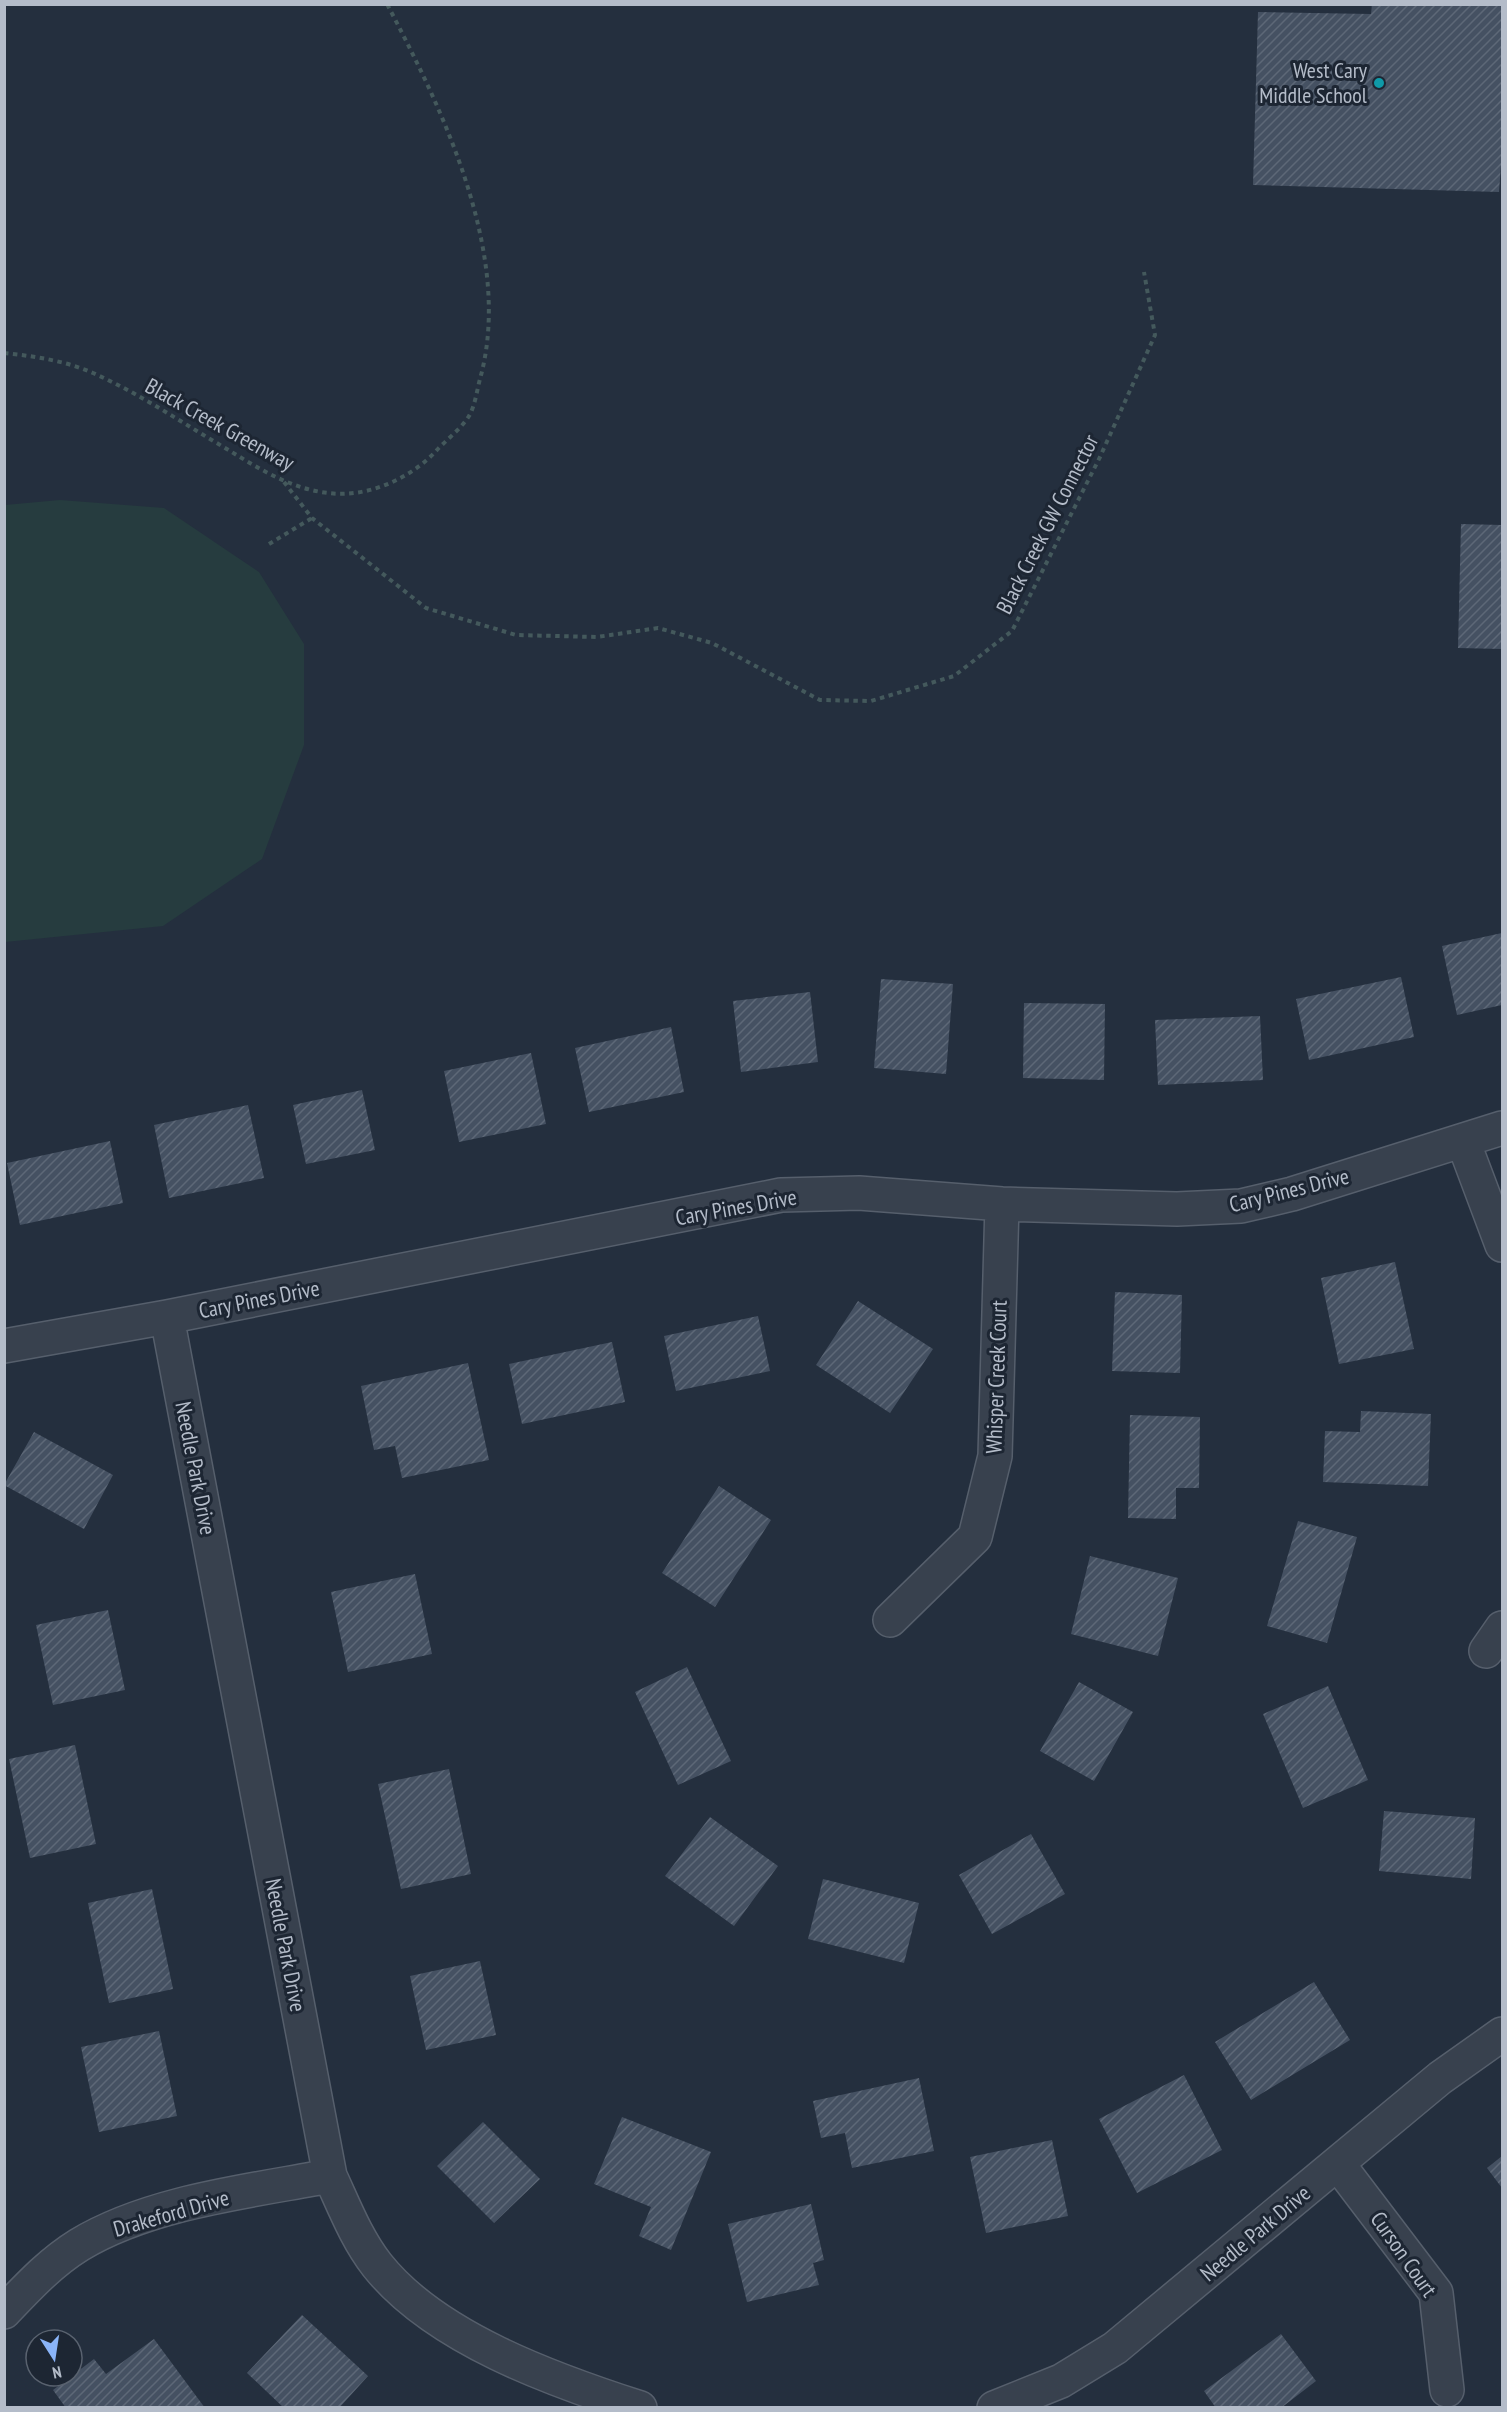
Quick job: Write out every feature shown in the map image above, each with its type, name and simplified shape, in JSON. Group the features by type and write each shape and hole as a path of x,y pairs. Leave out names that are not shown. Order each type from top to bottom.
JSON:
{"street":[{"name":"Cary Pines Drive","path":"4,1346 167,1317 781,1196 859,1193 1002,1203 1177,1209 1241,1206 1292,1194 1503,1128"},
{"path":"1463,1141 1503,1245"},
{"name":"Whisper Creek Court","path":"890,1620 975,1537 995,1456 1002,1203"},
{"name":"Needle Park Drive","path":"167,1317 330,2175 356,2233 377,2265 407,2296 452,2330 596,2394 640,2408"},
{"name":"Needle Park Drive","path":"994,2408 1061,2381 1115,2348 1440,2078 1503,2034"},
{"name":"Curson Court","path":"1338,2164 1436,2293 1447,2390"},
{"name":"Drakeford Drive","path":"4,2312 40,2274 79,2245 117,2226 236,2193 330,2175"}],"path":[{"name":"Black Creek Greenway","path":"4,353 41,357 92,372 284,482 329,493 375,491 427,461 470,415 486,355 487,293 483,242 460,161 415,58 387,4"},
{"name":"Black Creek GW Connector","path":"284,482 312,518 426,608 516,635 597,637 658,628 712,643 820,700 871,701 954,676 1012,631 1100,458 1155,335 1144,272"},
{"path":"269,544 312,518"}],"green space":[{"path":"60,500 164,508 259,572 304,644 304,745 262,859 163,926 5,942 5,505"}],"building":[{"name":"West Cary Middle School","path":"1372,4 1502,4 1502,152 1499,192 1253,185 1258,12 1371,14"},
{"path":"1461,524 1502,525 1502,649 1458,648"},
{"path":"1502,933 1502,1005 1457,1015 1442,946"},
{"path":"1401,977 1414,1037 1309,1060 1296,999"},
{"path":"881,979 953,984 946,1074 874,1068"},
{"path":"810,992 818,1062 741,1072 733,1001"},
{"path":"1024,1003 1105,1004 1104,1080 1023,1078"},
{"path":"1260,1016 1263,1080 1158,1085 1155,1020"},
{"path":"671,1027 684,1092 589,1112 575,1048"},
{"path":"531,1053 546,1124 459,1142 444,1071"},
{"path":"362,1090 375,1150 306,1164 293,1105"},
{"path":"248,1105 264,1178 169,1198 154,1125"},
{"path":"110,1141 123,1203 20,1225 7,1163"},
{"path":"1395,1262 1414,1349 1339,1364 1321,1278"},
{"path":"1115,1292 1182,1295 1180,1373 1112,1371"},
{"path":"858,1301 933,1349 890,1413 816,1365"},
{"path":"758,1316 770,1371 676,1391 664,1336"},
{"path":"612,1342 625,1402 522,1424 509,1364"},
{"path":"468,1363 489,1460 402,1478 395,1446 374,1450 361,1386"},
{"path":"1361,1411 1431,1414 1428,1486 1323,1482 1325,1431 1360,1432"},
{"path":"1130,1415 1200,1417 1199,1488 1176,1488 1176,1519 1128,1518"},
{"path":"34,1432 113,1475 84,1529 4,1485"},
{"path":"719,1486 771,1520 715,1607 662,1573"},
{"path":"1298,1521 1357,1537 1327,1643 1267,1626"},
{"path":"1090,1556 1178,1578 1158,1656 1071,1634"},
{"path":"415,1574 432,1654 348,1672 331,1592"},
{"path":"108,1610 125,1690 53,1705 36,1625"},
{"path":"687,1667 731,1761 678,1785 635,1692"},
{"path":"1079,1682 1133,1712 1094,1781 1040,1751"},
{"path":"1328,1686 1368,1780 1303,1808 1263,1714"},
{"path":"75,1745 96,1844 30,1858 9,1759"},
{"path":"449,1769 471,1874 401,1889 378,1784"},
{"path":"1384,1811 1475,1818 1471,1879 1379,1871"},
{"path":"710,1817 778,1866 734,1926 665,1876"},
{"path":"1031,1834 1065,1894 992,1934 959,1875"},
{"path":"823,1879 919,1903 904,1963 808,1939"},
{"path":"152,1889 173,1989 109,2003 88,1903"},
{"path":"480,1961 496,2035 426,2050 410,1976"},
{"path":"1314,1982 1350,2040 1251,2100 1215,2042"},
{"path":"159,2031 177,2116 99,2132 81,2047"},
{"path":"1184,2075 1222,2150 1137,2193 1099,2119"},
{"path":"919,2078 934,2151 852,2168 845,2133 821,2138 813,2101"},
{"path":"622,2117 711,2152 671,2250 639,2236 651,2207 594,2184"},
{"path":"483,2122 540,2179 494,2223 437,2166"},
{"path":"1052,2140 1068,2216 986,2233 970,2157"},
{"path":"1502,2156 1502,2188 1487,2168"},
{"path":"811,2204 824,2260 813,2263 819,2285 747,2302 728,2224"},
{"path":"302,2315 368,2376 339,2408 284,2408 247,2373"},
{"path":"1281,2334 1316,2381 1281,2408 1216,2408 1204,2391"},
{"path":"154,2339 205,2408 66,2408 53,2390 56,2388 84,2388 84,2367 94,2359 106,2374"}],"place":[{"name":"West Cary Middle School","path":"1379,83"}]}
